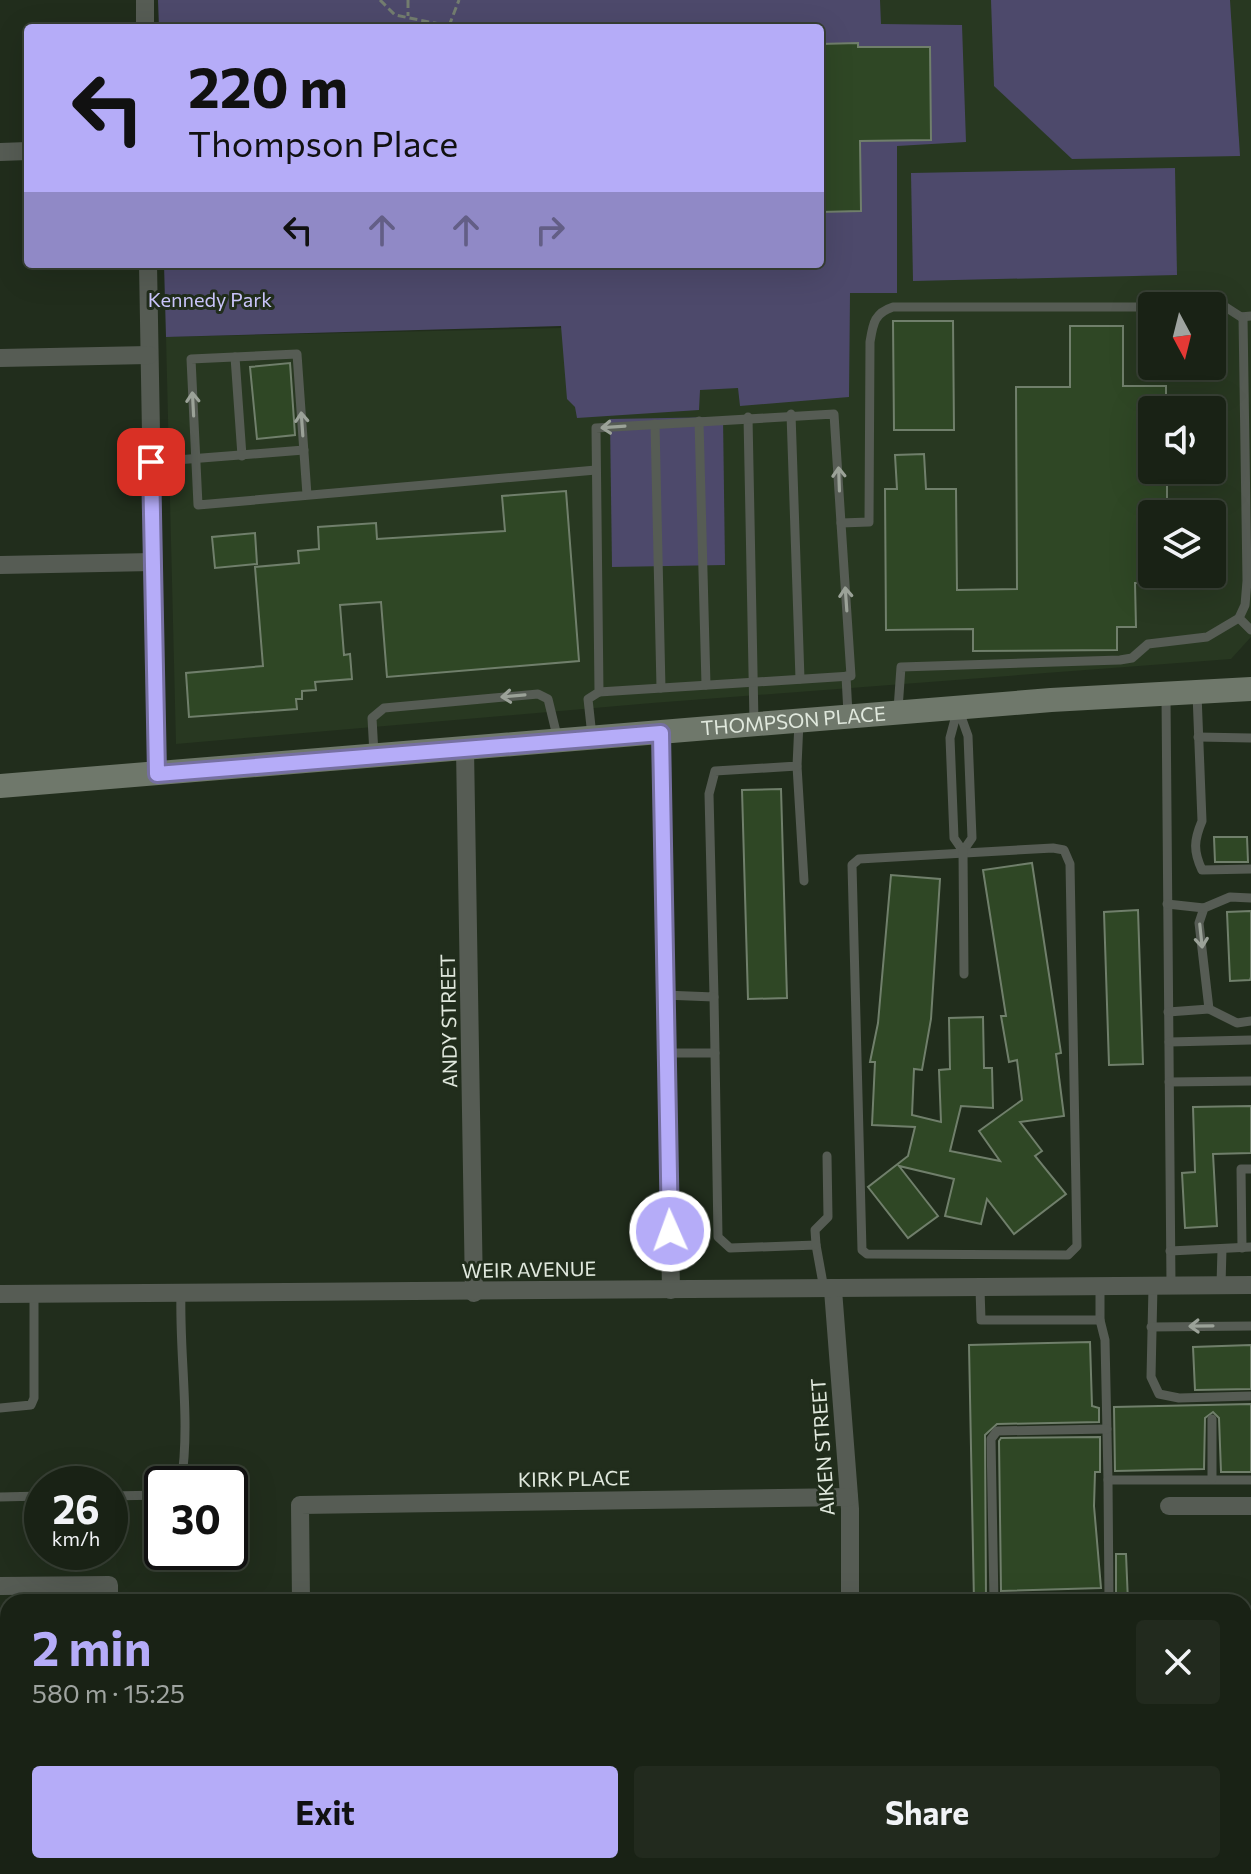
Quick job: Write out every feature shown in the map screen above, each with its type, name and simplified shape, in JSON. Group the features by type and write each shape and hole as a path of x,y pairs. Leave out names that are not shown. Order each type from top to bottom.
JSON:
{"street":[{"path":"145,0 145,24"},
{"path":"0,152 24,151"},
{"path":"148,268 157,774"},
{"path":"0,358 149,355"},
{"path":"0,565 153,562"},
{"name":"THOMPSON PLACE","path":"0,786 958,708 1166,692 1251,689"},
{"path":"661,733 671,1290"},
{"name":"ANDY STREET","path":"465,749 474,1293"},
{"name":"WEIR AVENUE","path":"0,1294 474,1293 1251,1285"},
{"name":"AIKEN STREET","path":"828,1289 849,1497 850,1594"},
{"name":"KIRK PLACE","path":"301,1594 300,1505 849,1497"},
{"path":"1169,1506 1251,1506"},
{"path":"0,1586 109,1594"}],"lane":[{"path":"841,523 869,522 870,342 873,321 880,311 893,307 1138,307"},
{"path":"898,713 901,667 1120,660 1132,658 1148,644 1207,637 1239,618 1245,605 1247,581 1247,316 1226,307"},
{"path":"307,495 297,354 191,359 198,505 596,470"},
{"path":"235,357 242,456"},
{"path":"791,414 800,679"},
{"path":"599,692 596,428 791,414 834,414 848,718"},
{"path":"748,417 751,682 755,725"},
{"path":"699,421 706,685"},
{"path":"655,424 661,688"},
{"path":"151,462 195,461 304,450"},
{"path":"1239,618 1251,630"},
{"path":"592,737 588,699 599,692 848,676"},
{"path":"1197,691 1202,821 1195,837 1195,854 1202,870 1251,869"},
{"path":"1166,692 1170,1251 1151,1327 1151,1377 1159,1394 1179,1398 1251,1396"},
{"path":"374,755 372,718 384,708 511,696 538,694 548,699 558,740"},
{"path":"958,708 950,738 954,838 963,851 964,974"},
{"path":"958,708 968,736 972,823 972,838 963,851"},
{"path":"799,722 797,766 804,881"},
{"path":"1198,737 1251,738"},
{"path":"797,766 715,771 709,794 718,1237 730,1248 816,1245"},
{"path":"1053,848 1064,850 1068,856 1077,1246 1068,1255 876,1257 862,1250 852,865 859,859 963,851 1053,848"},
{"path":"1167,904 1204,908 1230,897 1251,898"},
{"path":"1204,908 1199,923 1209,1009"},
{"path":"664,995 714,997"},
{"path":"1168,1012 1209,1009 1237,1023 1251,1021"},
{"path":"1169,1042 1251,1040"},
{"path":"665,1053 715,1053"},
{"path":"1169,1082 1251,1081"},
{"path":"827,1156 828,1217 815,1230 828,1289"},
{"path":"1170,1251 1246,1248 1245,1192 1241,1169 1251,1169"},
{"path":"1221,1285 1222,1249"},
{"path":"1100,1287 1100,1320 1105,1340 1109,1594"},
{"path":"980,1289 981,1320 1100,1320"},
{"path":"181,1292 184,1466"},
{"path":"0,1408 23,1408 31,1405 34,1398 34,1294"},
{"path":"1151,1327 1251,1326"},
{"path":"1212,1419 1212,1479"},
{"path":"994,1594 991,1439 997,1431 1107,1429"},
{"path":"1108,1480 1251,1480"},
{"path":"0,1497 24,1496"}],"path":[{"path":"380,0 395,15 435,24"},
{"path":"408,0 408,18"},
{"path":"449,24 459,0"}],"shaded area":[{"path":"556,0 1251,0 1251,637 1231,659 652,703 176,744 166,337 561,328 804,268 824,268 824,24 782,24"}],"green space":[{"name":"Kennedy Park","path":"158,0 880,0 881,24 962,25 966,142 897,146 897,293 850,293 849,397 740,406 738,388 700,390 699,410 577,418 575,407 567,399 561,326 166,337 164,268 824,268 824,24 159,24"},
{"path":"991,0 1230,0 1240,156 1072,159 994,86"},
{"path":"1175,168 1177,275 913,281 911,173"},
{"path":"723,417 725,565 612,567 610,419"}],"building":[{"path":"824,44 930,47 931,140 860,141 861,211 824,212"},
{"path":"893,321 953,321 954,430 894,430"},
{"path":"1070,326 1123,326 1123,386 1166,386 1166,396 1138,396 1138,484 1167,484 1167,500 1138,500 1136,627 1117,627 1117,650 973,651 973,629 886,630 885,489 897,489 895,455 924,454 926,489 956,489 957,590 1017,589 1016,387 1070,387"},
{"path":"290,363 295,435 257,439 250,367"},
{"path":"566,491 579,661 387,677 381,602 340,605 344,655 350,654 352,679 315,682 316,690 302,691 302,699 296,699 297,709 189,717 186,673 263,666 255,567 299,563 298,551 319,549 318,527 376,523 377,539 505,531 502,496"},
{"path":"255,533 257,564 215,568 212,537"},
{"path":"781,789 787,998 748,999 742,790"},
{"path":"1214,837 1247,837 1248,862 1215,862"},
{"path":"1032,863 1061,1053 1056,1054 1064,1116 1020,1122 1042,1151 1035,1156 1066,1194 1014,1234 987,1199 981,1224 945,1216 954,1179 899,1166 938,1216 908,1238 868,1187 908,1156 915,1127 872,1125 875,1062 870,1062 878,1023 891,875 940,879 931,1019 922,1070 914,1069 912,1115 941,1122 939,1070 950,1069 949,1018 983,1017 984,1068 992,1068 993,1108 961,1106 950,1151 1000,1161 979,1131 1022,1100 1017,1060 1009,1062 1001,1016 1006,1016 983,870"},
{"path":"1138,910 1143,1064 1109,1065 1104,912"},
{"path":"1251,911 1251,977 1250,980 1230,981 1227,912"},
{"path":"1251,1106 1251,1153 1213,1154 1217,1226 1185,1228 1182,1173 1195,1172 1193,1107"},
{"path":"1090,1342 1092,1406 1099,1408 1099,1422 997,1424 985,1435 986,1594 974,1594 969,1345"},
{"path":"1251,1345 1251,1389 1195,1390 1193,1347"},
{"path":"1251,1404 1251,1472 1221,1472 1219,1418 1213,1412 1205,1418 1204,1469 1115,1471 1114,1407"},
{"path":"1100,1437 1100,1472 1095,1472 1094,1506 1101,1588 1001,1591 999,1441 1001,1438"},
{"path":"1116,1554 1126,1554 1128,1594 1116,1594"}],"route":[{"path":"151,462 157,774 661,733 670,1231"}]}
